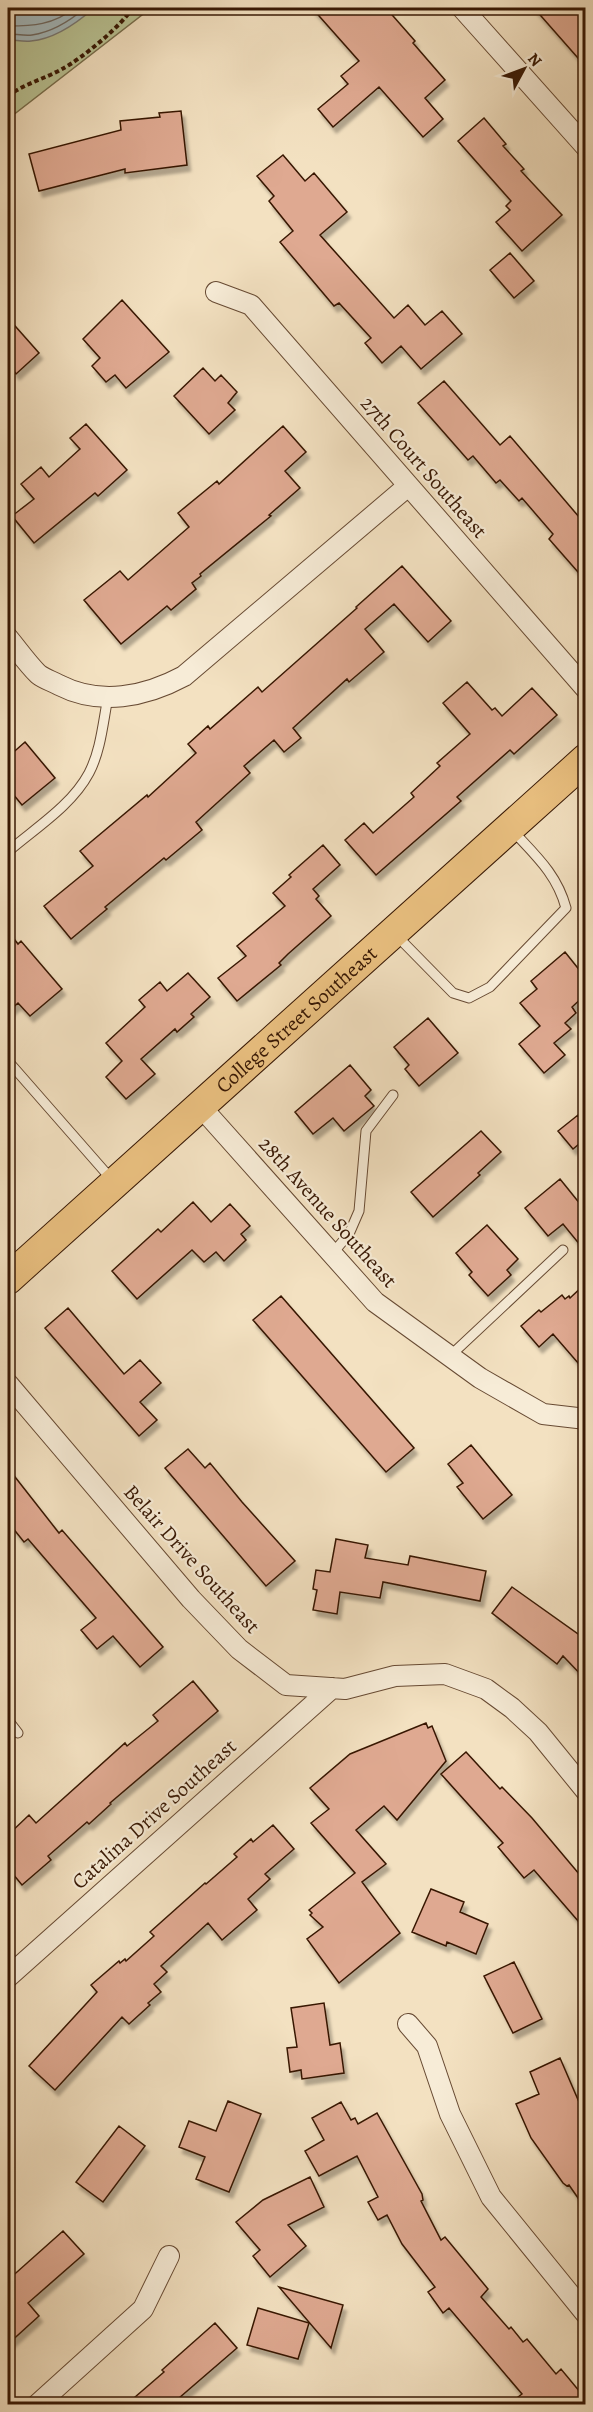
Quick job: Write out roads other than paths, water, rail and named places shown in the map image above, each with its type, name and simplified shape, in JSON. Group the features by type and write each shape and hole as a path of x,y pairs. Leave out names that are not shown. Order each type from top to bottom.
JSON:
{"main road":[{"name":"College Street Southeast","path":"8,1279 585,759"}],"street":[{"path":"462,8 585,147"},
{"name":"27th Court Southeast","path":"216,292 251,305 585,689"},
{"path":"8,638 40,675 70,691 93,697 108,697 142,694 164,687 184,676 408,486"},
{"name":"28th Avenue Southeast","path":"201,1107 375,1302 480,1378 543,1414 585,1419"},
{"name":"Belair Drive Southeast","path":"8,1384 190,1599 240,1649 286,1685 345,1689 395,1676 445,1674 486,1689 512,1708 538,1732 585,1791"},
{"name":"Catalina Drive Southeast","path":"8,1977 332,1688"},
{"path":"408,2024 427,2046 450,2114 490,2197 585,2314"},
{"path":"38,2404 143,2309 169,2256"}],"lane":[{"path":"10,850 68,801 90,772 101,736 108,697"},
{"path":"394,933 453,993 468,998 490,987 566,908 561,890 547,868 510,827"},
{"path":"8,1061 114,1183"},
{"path":"332,1254 349,1234 358,1211 366,1131 393,1095"},
{"path":"450,1356 563,1250"},
{"path":"8,1720 18,1733"}],"water":[{"path":"8,8 94,8 73,25 57,34 40,40 25,41 8,40"}]}
